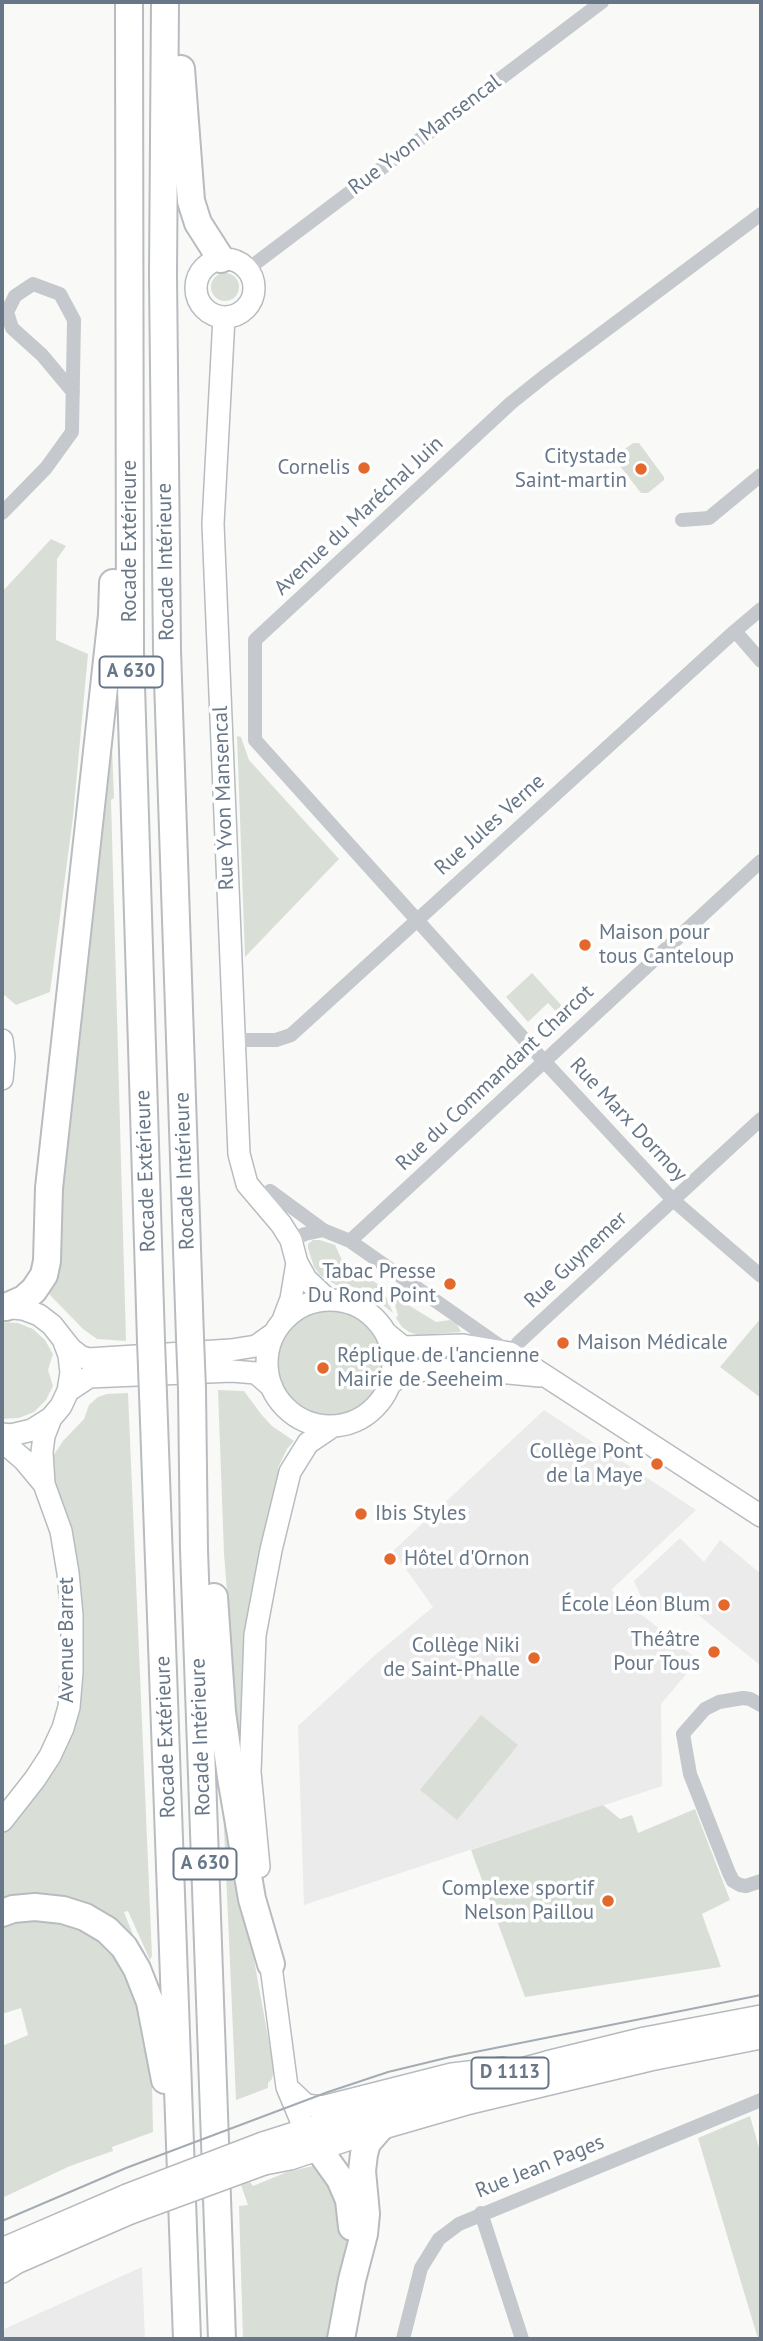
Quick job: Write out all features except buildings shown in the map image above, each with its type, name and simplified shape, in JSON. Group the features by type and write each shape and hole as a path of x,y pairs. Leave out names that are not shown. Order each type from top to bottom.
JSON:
{"highway":[{"name":"Rocade Extérieure","path":"129,2 130,653 178,2143 187,2339"},
{"path":"167,2 180,64 191,201 198,223 221,259"},
{"name":"Rocade Intérieure","path":"167,2 163,289 167,650 192,1389 194,1550 222,2339"},
{"path":"4,1307 24,1299 34,1290 44,1275 47,1261 49,1188 112,614 115,478 130,326"},
{"path":"192,1389 211,1549 222,1712 252,1899 271,1964"},
{"path":"2,1913 13,1909 63,1910 85,1917 107,1930 124,1947 138,1969 150,2001 178,2143"},
{"path":"341,2339 352,2280 365,2234 362,2171 364,2154 367,2143 380,2128"},
{"path":"311,2139 340,2179 349,2200 353,2234 352,2280"}],"main road":[{"name":"D 1113","path":"2,2250 264,2154 290,2158 311,2139 547,2063 645,2039 761,2017"},
{"name":"D 1113","path":"311,2139 380,2128 470,2102 650,2059 761,2037"},
{"name":"D 1113","path":"2,2271 128,2204"}],"street":[{"name":"Rue Yvon Mansencal","path":"248,269 602,2"},
{"name":"Avenue du Maréchal Juin","path":"418,920 255,740 255,640 511,403 761,214"},
{"path":"221,259 231,259 248,269 253,278 253,296 242,312 224,317 207,310 197,294 199,276 204,268 221,259"},
{"path":"2,513 46,468 72,432 73,393 74,320 60,294 33,284 15,296 7,312 12,328 42,355 73,393"},
{"name":"Rue Yvon Mansencal","path":"224,317 213,524 239,1154 247,1184 291,1240 306,1279 327,1299"},
{"path":"682,520 709,517 761,475"},
{"name":"Rue Jules Verne","path":"234,1040 276,1040 291,1035 761,609"},
{"path":"734,631 761,660"},
{"name":"Rue du Commandant Charcot","path":"350,1241 761,861"},
{"name":"Rue Marx Dormoy","path":"418,920 673,1200 761,1276"},
{"path":"2,1040 2,1079"},
{"name":"Rue Guynemer","path":"510,1353 761,1119"},
{"path":"270,1191 323,1230 350,1241 545,1377 761,1516"},
{"path":"291,1240 323,1230"},
{"name":"Rue Yvon Mansencal","path":"278,1327 290,1299 298,1263"},
{"path":"4,1307 23,1309 39,1315 52,1325 80,1356 88,1359 256,1346 303,1306 327,1299 362,1307 377,1319 393,1350 394,1368 384,1398 374,1409 352,1423 333,1426 303,1420 285,1406 272,1387 256,1373 232,1371 89,1377 68,1391"},
{"path":"272,1387 267,1370 268,1352 278,1327"},
{"path":"387,1334 403,1347 463,1345 510,1353"},
{"path":"2,1434 11,1435 32,1430 51,1418 61,1406 68,1391 71,1373 69,1355 63,1339"},
{"path":"390,1384 405,1372 426,1370 467,1369 545,1377"},
{"name":"Avenue Barret","path":"2,1821 50,1756 69,1707 72,1615 68,1573 61,1531 44,1484 42,1452 44,1436 51,1418"},
{"path":"311,2139 287,2087 254,1831 250,1772 256,1635 271,1550 290,1472 308,1443 333,1426"},
{"name":"Avenue Barret","path":"2,1441 24,1460 44,1484"},
{"path":"761,1705 743,1698 719,1702 705,1709 683,1734 690,1774 733,1881 740,1885 761,1881"},
{"path":"287,2087 306,2105 322,2107 452,2074 547,2063"},
{"name":"Rue Jean Pages","path":"403,2339 421,2268 439,2239 459,2224 761,2100"},
{"path":"481,2213 522,2339"}],"shaded area":[{"path":"225,273 235,277 239,287 235,297 225,301 215,297 211,287 215,277"},
{"name":"Citystade Saint-martin","path":"633,443 639,443 664,477 664,480 648,493 641,493 616,461 617,455"},
{"path":"51,539 66,546 57,559 56,640 88,654 73,817 50,992 16,1005 2,993 2,592"},
{"path":"111,721 126,1341 97,1339 83,1329 49,1294 53,1287 50,1284 56,1181"},
{"path":"237,736 241,737 249,760 339,859 245,957"},
{"path":"532,973 573,1018 567,1023 548,1003 528,1022 506,997"},
{"path":"313,1240 335,1245 342,1260 382,1287 393,1313 365,1291 336,1285 320,1275 314,1267 308,1248 308,1244"},
{"path":"392,1295 436,1322 450,1320 457,1324 461,1332 418,1335 409,1332 396,1318 398,1315"},
{"path":"330,1306 351,1311 369,1322 380,1340 385,1361 380,1382 369,1400 351,1411 330,1416 309,1411 291,1400 280,1382 275,1361 280,1340 291,1322 309,1311"},
{"path":"761,1318 761,1398 720,1367"},
{"path":"2,1322 18,1323 33,1329 45,1340 53,1354 48,1370 53,1386 46,1400 34,1412 19,1418 2,1419"},
{"path":"218,1390 244,1391 272,1426 294,1441 278,1468 281,1472 241,1773 233,1709 236,1704 224,1554"},
{"path":"128,1393 152,1956 150,1960 128,1911 124,1912 144,1962 120,1930 2,1904 2,1834 57,1762 72,1535 49,1462 63,1441 84,1419 89,1405 98,1397"},
{"name":"Collège Niki de Saint-Phalle","path":"544,1410 696,1510 611,1590 698,1660 661,1704 662,1786 304,1905 298,1726 374,1656 433,1607 393,1551"},
{"name":"École Léon Blum","path":"680,1538 704,1562 720,1540 761,1574 761,1666 674,1595 658,1614 641,1597 634,1581"},
{"path":"481,1715 518,1745 457,1820 420,1790"},
{"path":"222,1783 274,2070 268,2088 236,2100"},
{"name":"Complexe sportif Nelson Paillou","path":"603,1805 620,1819 632,1815 638,1833 695,1809 730,1900 702,1914 721,1967 525,1997 471,1850"},
{"path":"13,1919 64,1920 101,1941 117,1957 132,1979 147,2035 153,2132 112,2147 113,2151 70,2166 2,2198 2,2046 28,2035 21,2008 2,2014 2,1923"},
{"path":"750,2116 761,2155 761,2339 758,2339 698,2138"},
{"path":"317,2165 330,2183 345,2219 347,2243 331,2339 243,2339 239,2206 248,2205 241,2185 250,2182 253,2186 287,2172"},
{"path":"142,2267 145,2339 2,2339 2,2330"}],"tram line":[{"path":"2,2221 126,2168 388,2072 450,2057 761,1995"}],"place":[{"name":"Cornelis","path":"364,468"},
{"name":"Citystade Saint-martin","path":"641,469"},
{"name":"Maison pour tous Canteloup","path":"585,945"},
{"name":"Tabac Presse Du Rond Point","path":"450,1284"},
{"name":"Maison Médicale","path":"563,1343"},
{"name":"Réplique de l'ancienne Mairie de Seeheim","path":"323,1368"},
{"name":"Collège Pont de la Maye","path":"657,1464"},
{"name":"Ibis Styles","path":"361,1514"},
{"name":"Hôtel d'Ornon","path":"390,1559"},
{"name":"École Léon Blum","path":"724,1605"},
{"name":"Théâtre Pour Tous","path":"714,1652"},
{"name":"Collège Niki de Saint-Phalle","path":"534,1658"},
{"name":"Complexe sportif Nelson Paillou","path":"608,1901"}]}
